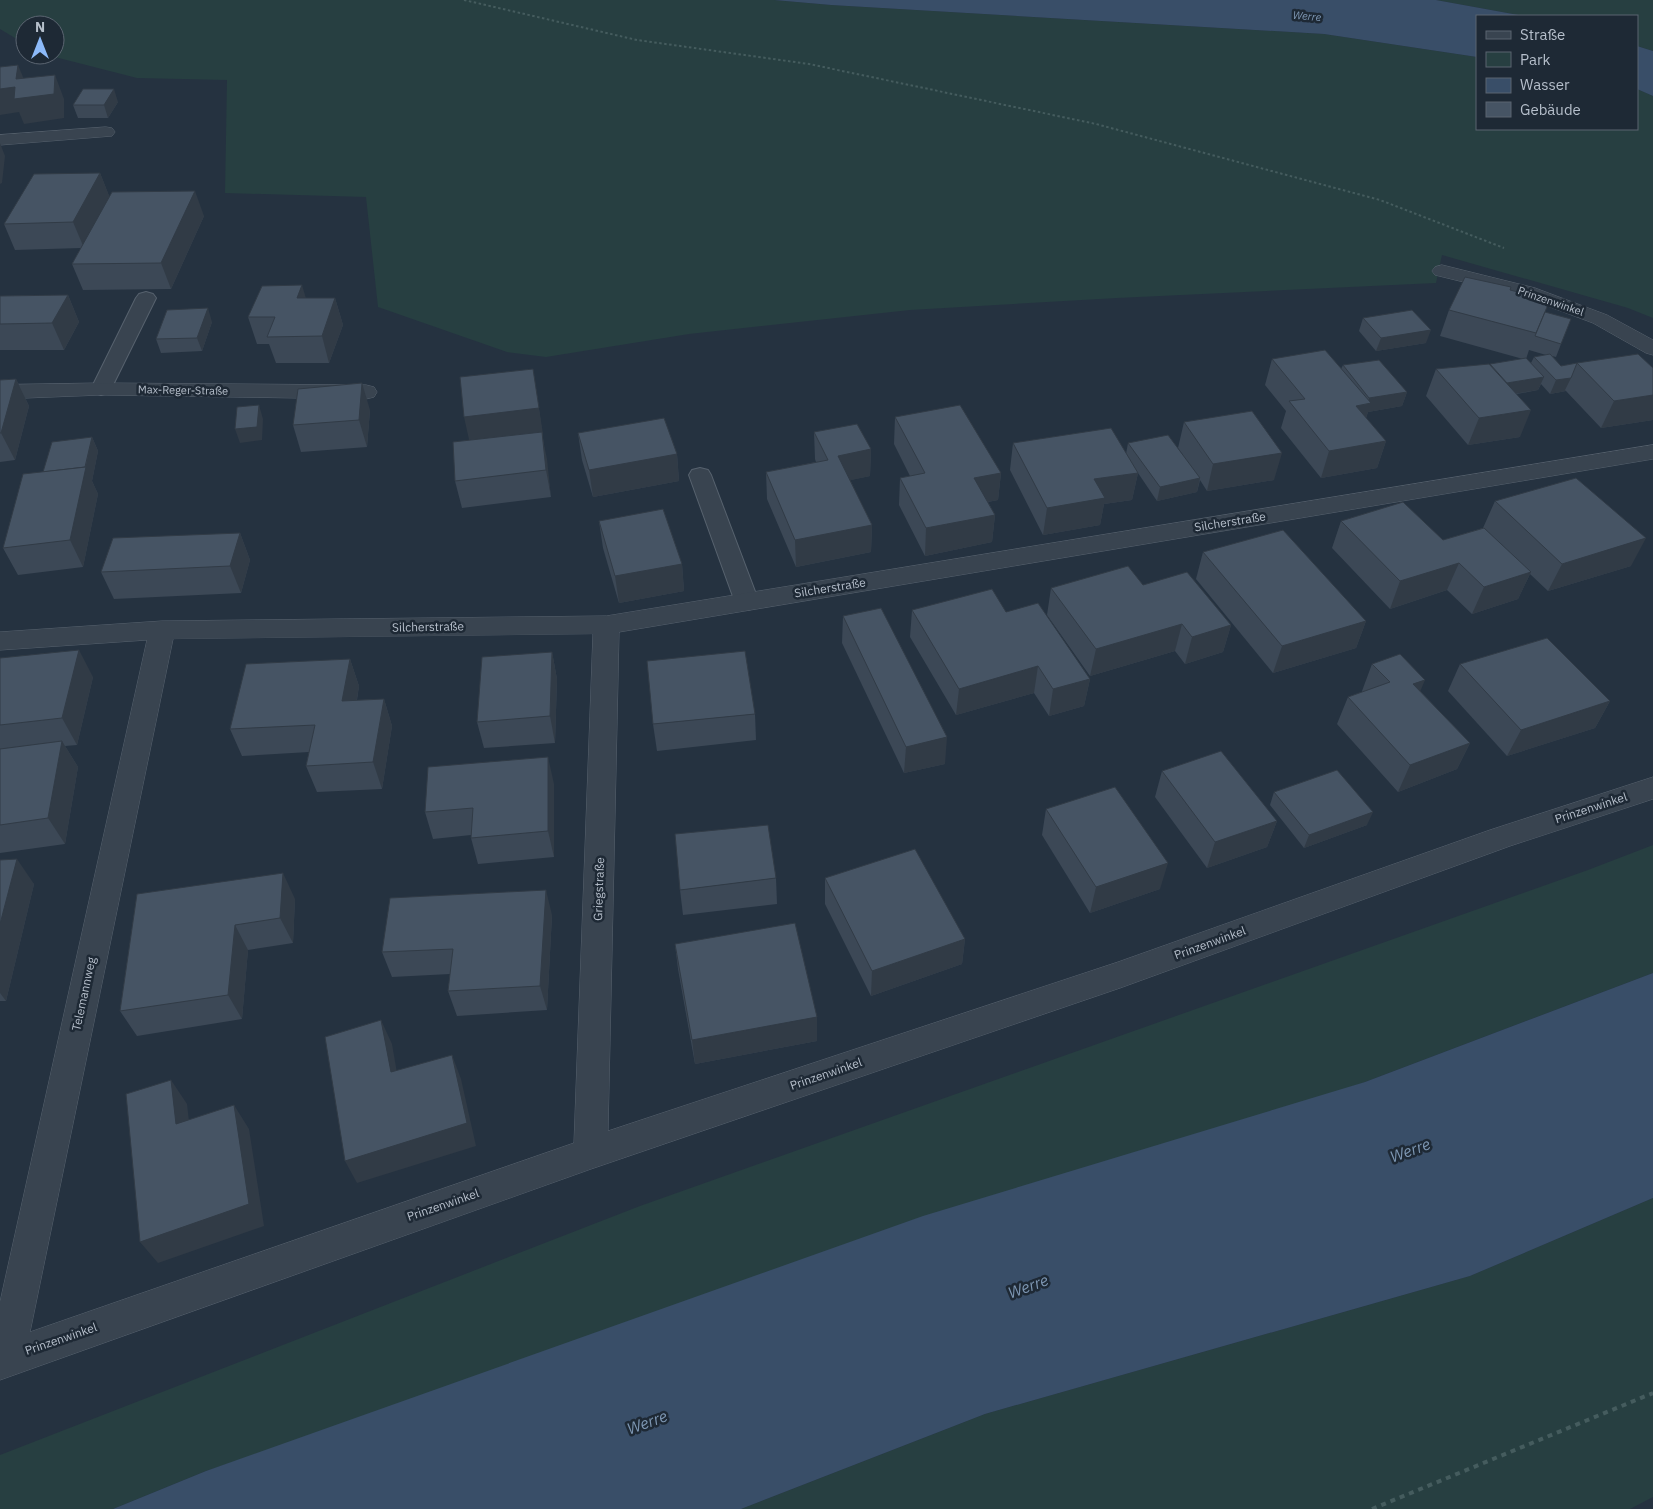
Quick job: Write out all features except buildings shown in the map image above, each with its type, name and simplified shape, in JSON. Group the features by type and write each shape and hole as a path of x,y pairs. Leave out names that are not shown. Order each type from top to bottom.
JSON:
{"street":[{"path":"0,140 106,132"},
{"name":"Prinzenwinkel","path":"1442,271 1528,292 1600,319 1653,349"},
{"name":"Max-Reger-Straße","path":"0,392 101,390 366,392"},
{"name":"Silcherstraße","path":"0,641 162,630 606,624 1653,452"},
{"name":"Griegstraße","path":"592,1153 606,624"},
{"name":"Telemannweg","path":"3,1360 162,630"},
{"name":"Prinzenwinkel","path":"3,1360 592,1153 1120,975 1500,838 1653,788"}],"lane":[{"path":"101,390 146,298"},
{"path":"700,474 747,602"}],"path":[{"path":"464,0 637,40 809,64 1096,124 1380,200 1511,251"},
{"path":"1372,1509 1653,1393"}],"green space":[{"path":"0,0 774,0 1324,34 1476,57 1476,130 1638,130 1638,89 1653,96 1653,318 1628,308 1442,255 1436,283 910,310 689,334 546,357 507,352 378,307 366,197 225,193 227,80 137,78 65,60 65,15 15,15 15,38 0,29"},
{"path":"1436,0 1653,0 1653,51 1638,46 1638,15 1518,15"},
{"path":"1653,845 1653,973 1365,1082 206,1471 113,1509 0,1509 0,1455 640,1206 1588,870"},
{"path":"1653,1198 1653,1497 1630,1509 741,1509 985,1414 1470,1276"}],"water":[{"name":"Werre","path":"774,0 1436,0 1518,15 1476,15 1476,57 1324,34"},
{"path":"1638,46 1653,51 1653,96 1638,89"},
{"name":"Werre","path":"1653,973 1653,1198 1470,1276 985,1414 741,1509 113,1509 206,1471 923,1216 1365,1082"}]}
